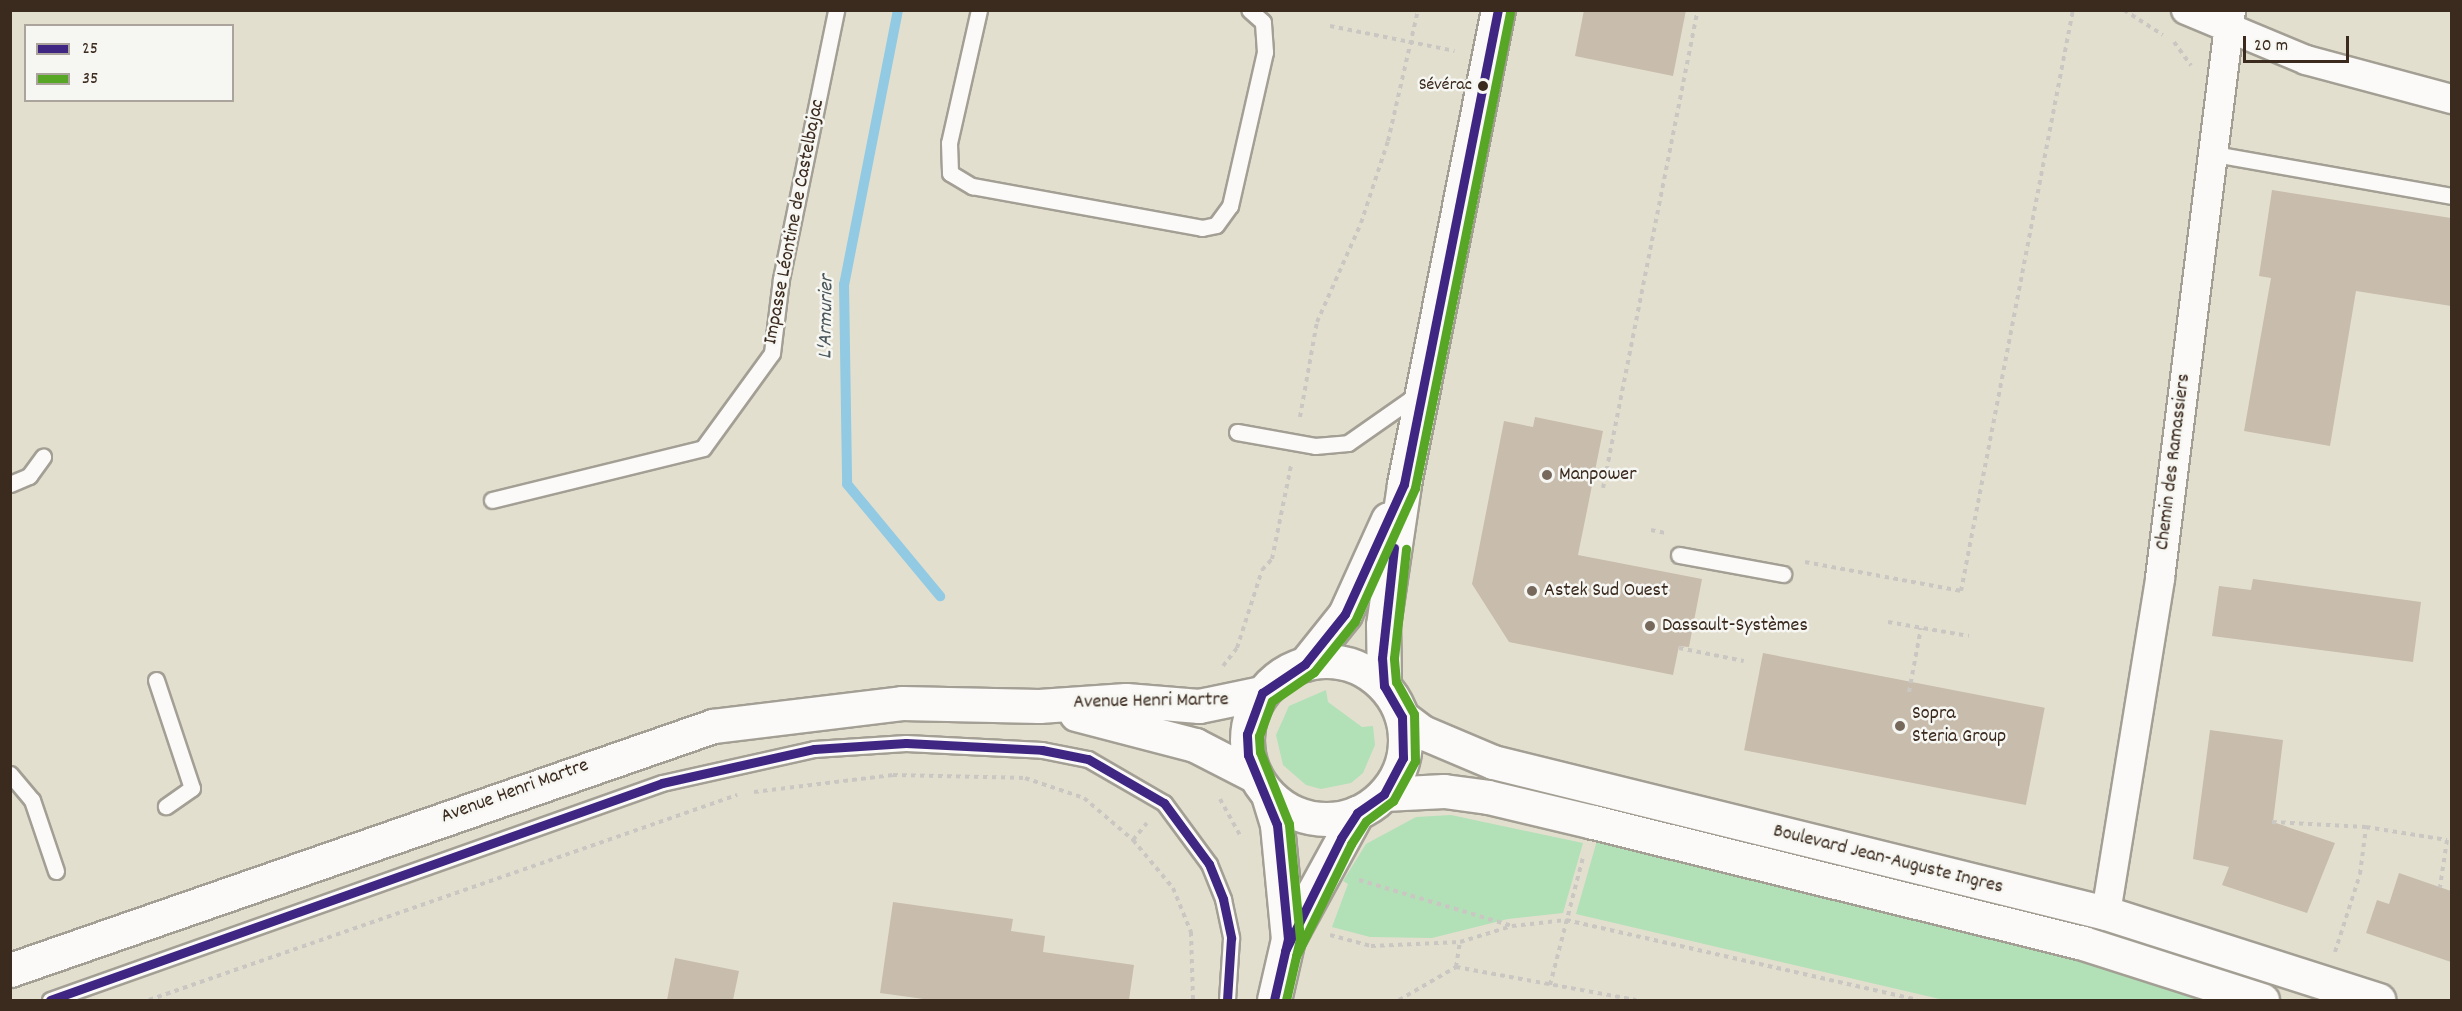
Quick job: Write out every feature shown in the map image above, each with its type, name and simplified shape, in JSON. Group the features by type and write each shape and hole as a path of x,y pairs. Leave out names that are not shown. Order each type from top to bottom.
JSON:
{"main road":[{"path":"1384,686 1383,625 1404,484 1498,10"},
{"path":"1288,939 1277,825 1247,734 1262,693 1305,664 1345,614 1404,484"},
{"path":"1262,785 1283,807 1320,820 1357,813 1384,794 1403,758 1402,717 1384,686 1348,664 1305,664"},
{"name":"Avenue Henri Martre","path":"10,970 714,726 902,703 1039,705 1126,700 1198,706 1262,693"},
{"name":"Avenue Henri Martre","path":"1039,705 1195,745 1262,785"},
{"name":"Boulevard Jean-Auguste Ingres","path":"1402,717 1422,732 1493,762 2106,913 2378,1000"},
{"name":"Boulevard Jean-Auguste Ingres","path":"1384,794 1444,791 1581,819 2083,944 2262,1000"},
{"path":"1274,1000 1288,939 1357,813"}],"street":[{"path":"2186,10 2230,21 2306,60 2451,99"},
{"name":"Chemin des Ramassiers","path":"2106,913 2160,578 2230,21"}],"lane":[{"name":"Impasse Léontine de Castelbajac","path":"492,500 703,448 772,352 781,279 836,10"},
{"path":"979,10 949,142 950,173 972,186 1202,228 1216,225 1230,206 1265,52 1263,22 1249,10"},
{"path":"2214,154 2451,196"},
{"path":"1237,432 1295,442 1348,443 1423,390"},
{"path":"10,484 29,476 43,457"},
{"path":"1679,555 1783,574"},
{"path":"156,680 192,788 166,806"},
{"path":"50,1000 662,783 814,749 906,743 1031,749 1088,759 1164,803 1209,864 1223,899 1231,938 1227,1000"},
{"path":"10,774 32,800 56,871"}],"path":[{"path":"1257,591 1262,570 1272,559 1317,322 1361,223 1412,44 1418,10"},
{"path":"1603,488 1698,10"},
{"path":"1797,560 1961,591 2073,10"},
{"path":"2124,10 2173,41 2192,74"},
{"path":"1330,26 1461,52"},
{"path":"1651,530 1674,535"},
{"path":"1888,622 1969,636"},
{"path":"1909,692 1921,628"},
{"path":"1679,648 1744,660"},
{"path":"149,1000 744,793 892,775 1025,778 1083,798 1132,840 1173,888 1191,932 1193,1000"},
{"path":"2272,822 2366,827 2447,840 2440,887"},
{"path":"2325,984 2360,874 2366,827"},
{"path":"1550,984 1586,849"},
{"path":"1352,878 1512,926"},
{"path":"1327,923 1324,933 1371,946 1460,942 1512,926 1566,920 1917,1000"},
{"path":"1456,967 1460,942"},
{"path":"1399,1000 1456,967 1636,1000"}],"green space":[{"path":"1326,690 1328,702 1362,727 1373,726 1375,745 1363,773 1351,783 1321,789 1306,785 1283,765 1276,735 1289,706"},
{"path":"1451,815 1583,843 1563,913 1508,919 1432,938 1370,937 1332,927 1348,884 1343,881 1366,844 1416,817"},
{"path":"1598,837 2070,953 2229,1000 1944,1000 1576,914"}],"building":[{"path":"1584,10 1686,10 1673,76 1575,56"},
{"path":"2272,190 2451,218 2451,306 2356,291 2330,446 2244,431 2271,278 2259,276"},
{"path":"1535,417 1603,431 1578,555 1702,579 1689,647 1679,646 1673,675 1509,642 1472,584 1504,421 1533,427"},
{"path":"2253,579 2421,602 2413,662 2212,636 2219,586 2251,590"},
{"path":"1763,653 2045,708 2026,805 1744,750"},
{"path":"2210,730 2283,740 2273,822 2335,843 2307,913 2222,885 2229,867 2193,859"},
{"path":"2399,873 2451,891 2451,962 2366,933 2377,900 2389,904"},
{"path":"893,902 1013,919 1011,931 1045,936 1043,952 1134,965 1129,1000 931,1000 880,993"},
{"path":"675,958 739,971 733,1000 667,1000"}],"waterway":[{"name":"L'Armurier","path":"898,10 844,284 847,484 940,596"}],"transit line":[{"name":"25","path":"1274,1000 1288,939 1277,825 1248,755 1247,734 1262,693 1305,664 1345,614 1404,484 1498,10"},
{"name":"35","path":"1286,1000 1300,939 1289,824 1260,752 1259,736 1272,701 1314,672 1355,621 1415,488 1510,12"},
{"name":"25","path":"1285,951 1341,838 1357,813 1384,794 1403,758 1402,717 1384,686 1382,658 1394,548"},
{"name":"35","path":"1296,956 1351,844 1366,821 1393,801 1415,761 1414,714 1396,682 1394,658 1406,549"},
{"name":"25","path":"50,1000 662,783 814,749 906,743 1042,750 1088,759 1164,803 1209,864 1223,899 1231,938 1227,1000"}],"place":[{"name":"Sévérac","path":"1483,86"},
{"name":"Manpower","path":"1547,475"},
{"name":"Astek Sud Ouest","path":"1532,591"},
{"name":"Dassault-Systèmes","path":"1650,626"},
{"name":"Sopra Steria Group","path":"1900,726"}]}
